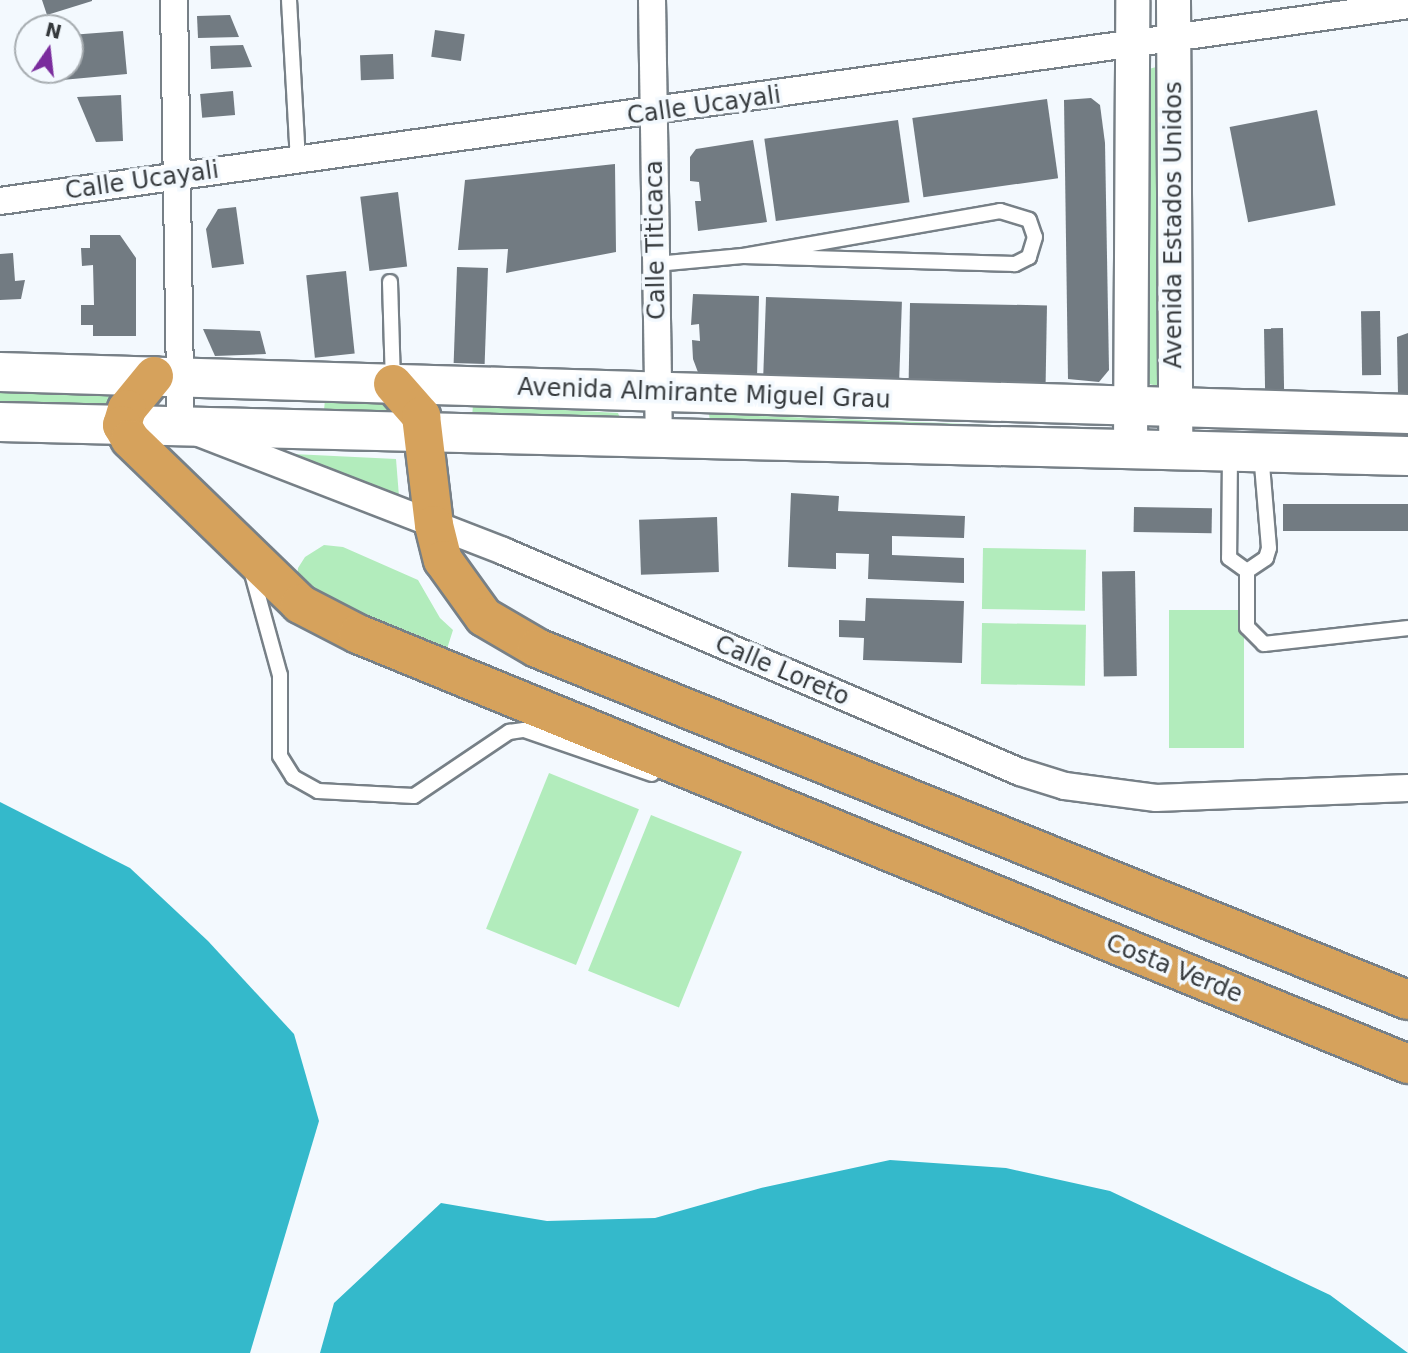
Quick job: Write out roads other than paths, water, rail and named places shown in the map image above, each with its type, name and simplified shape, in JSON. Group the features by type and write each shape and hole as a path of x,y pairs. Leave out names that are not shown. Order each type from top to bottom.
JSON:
{"highway":[{"path":"122,425 136,396 166,377"},
{"path":"393,384 413,402 425,433 434,525 443,560 477,608 537,648 1408,1000"},
{"name":"Costa Verde","path":"122,425 130,439 248,558 300,604 358,635 1408,1064"}],"main road":[{"name":"Avenida Almirante Miguel Grau","path":"0,372 1130,409 1408,415"},
{"name":"Avenida Almirante Miguel Grau","path":"0,422 1408,456"}],"street":[{"path":"174,0 176,176 166,377 181,426"},
{"name":"Calle Titicaca","path":"652,0 659,438"},
{"name":"Avenida Estados Unidos","path":"1130,449 1132,0"},
{"name":"Avenida Estados Unidos","path":"1173,0 1175,450"},
{"name":"Calle Ucayali","path":"0,201 654,113 1408,5"},
{"name":"Calle Loreto","path":"181,426 434,525 1020,772 1065,786 1156,798 1408,788"}],"lane":[{"path":"289,0 298,160"},
{"path":"656,264 743,256 1000,211 1029,219 1035,237 1029,257 1015,264 743,256"},
{"path":"390,282 393,384"},
{"path":"1246,452 1228,558 1248,571"},
{"path":"1246,452 1269,548 1266,558 1248,571"},
{"path":"248,558 279,675 280,756 293,777 318,791 414,796 509,732 524,730 940,873"},
{"path":"1248,571 1247,627 1264,644 1408,628"}],"water":[{"path":"0,802 130,868 208,941 294,1034 319,1121 250,1353 0,1353"},
{"path":"890,1160 1006,1168 1110,1191 1330,1295 1408,1353 320,1353 334,1303 441,1203 547,1221 655,1218 761,1188"}]}
